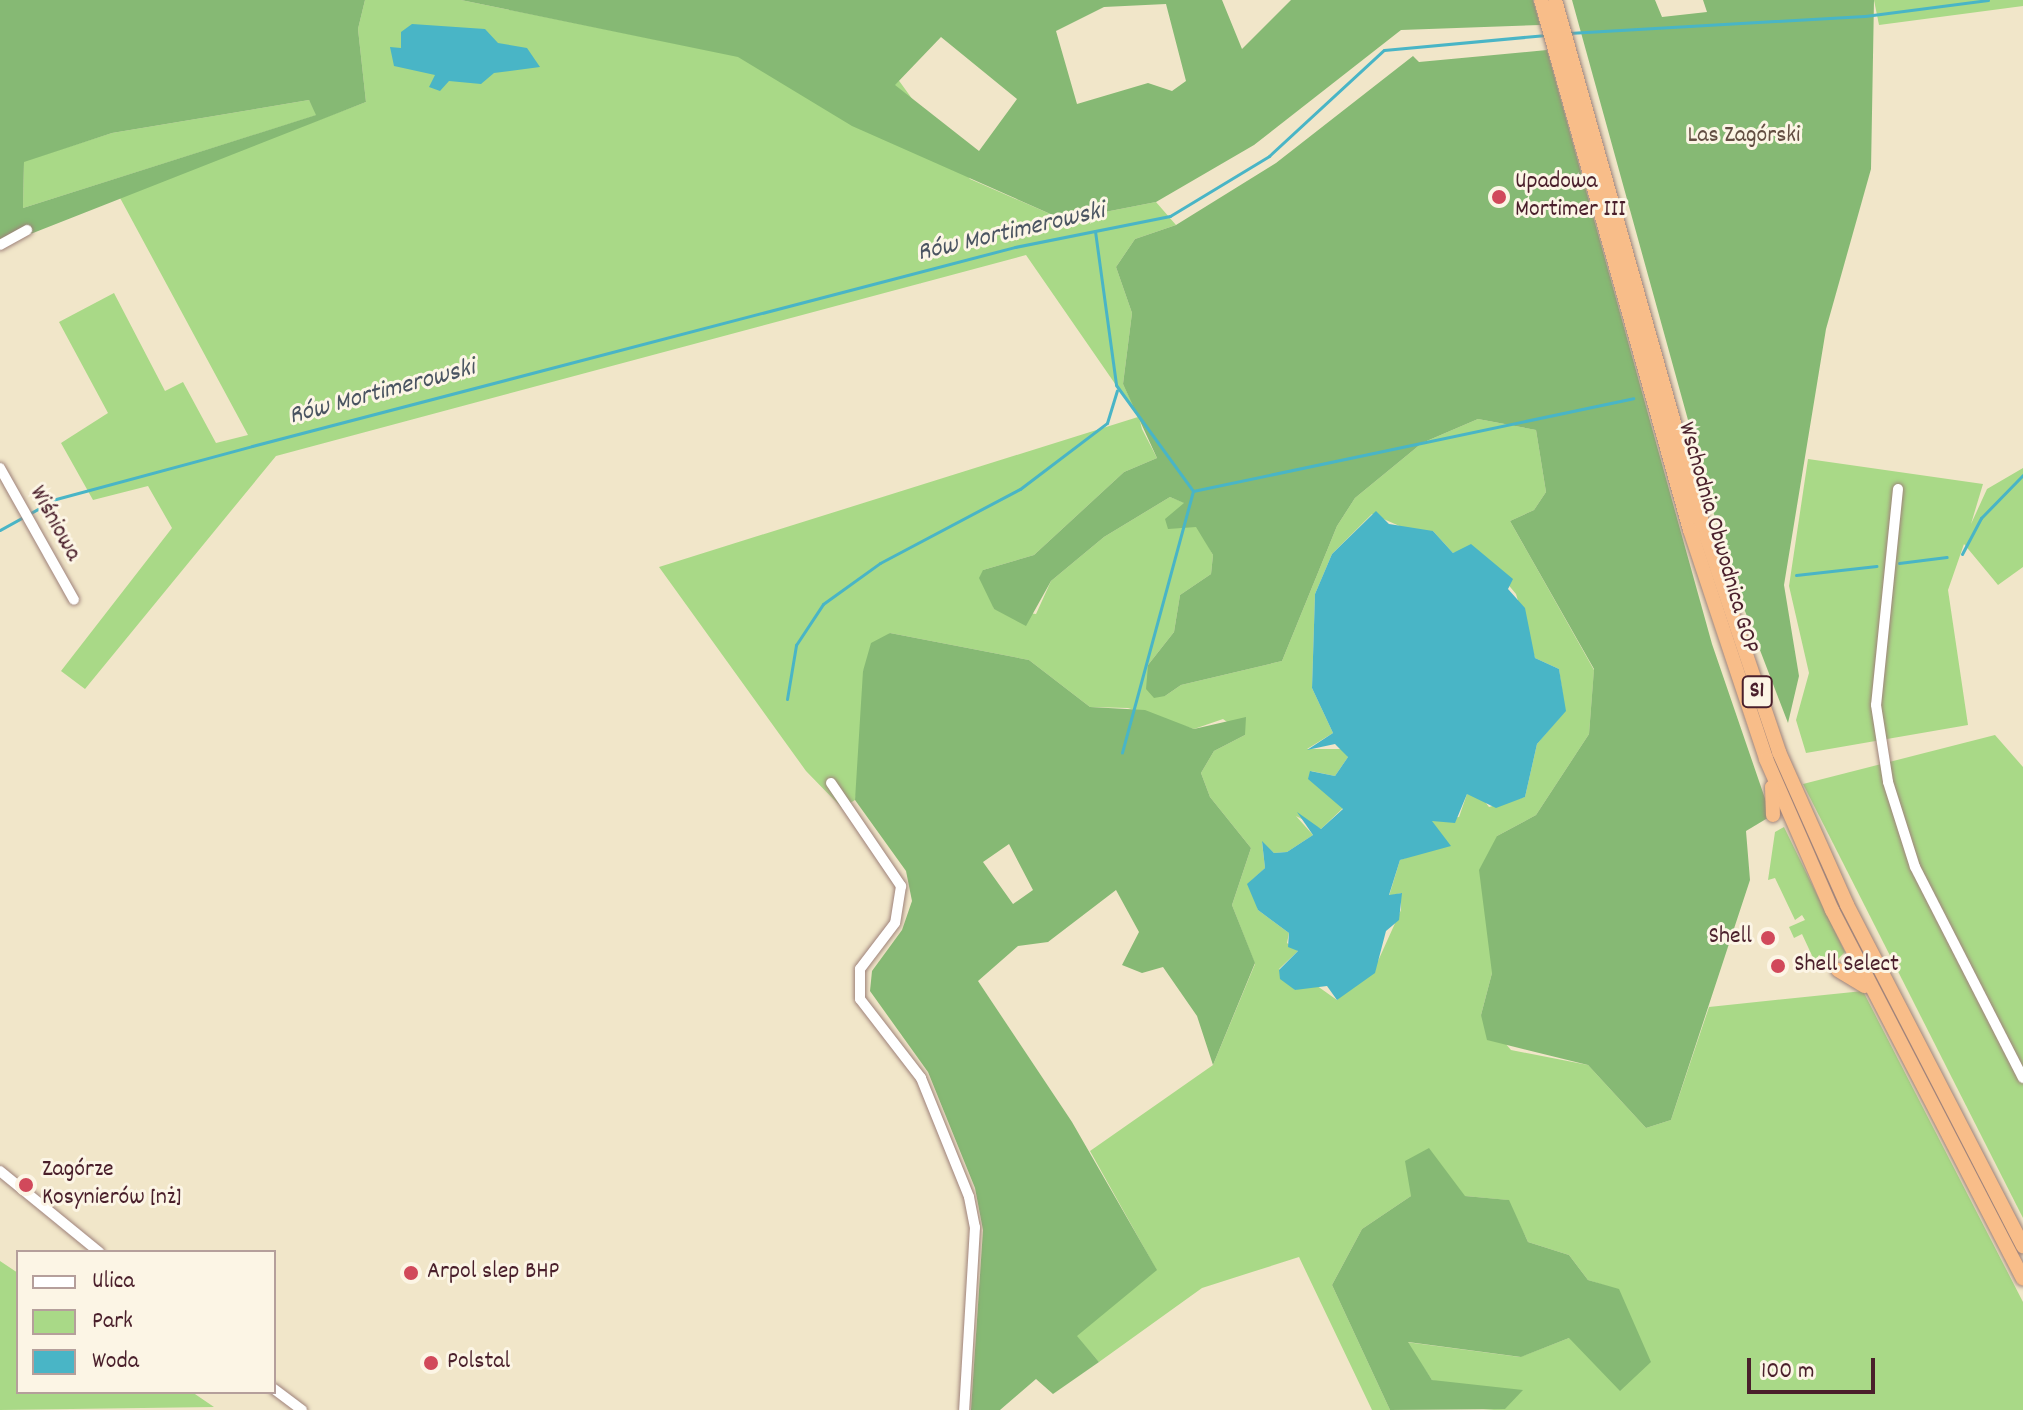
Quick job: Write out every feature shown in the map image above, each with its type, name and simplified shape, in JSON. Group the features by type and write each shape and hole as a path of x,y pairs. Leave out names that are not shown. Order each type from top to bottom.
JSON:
{"highway":[{"name":"Wschodnia Obwodnica GOP","path":"1541,0 1578,104 1706,536 1779,752 1847,905 2023,1246"},
{"name":"Wschodnia Obwodnica GOP","path":"1555,0 1578,104 1722,637 1766,759 1882,1008 2023,1278"},
{"path":"1766,759 1773,815"},
{"path":"1838,970 1856,975 1882,1008"}],"street":[{"path":"0,245 27,230"},
{"name":"Wiśniowa","path":"0,468 74,600"},
{"path":"1898,489 1876,691 1888,782 1915,867 2023,1078"},
{"path":"831,783 894,871 900,910 856,982 867,1009 921,1078 969,1197 975,1227 964,1410"},
{"path":"0,1171 97,1250"},
{"path":"276,1390 302,1410"}],"green space":[{"path":"0,0 365,0 358,29 366,102 0,246","holes":["309,100 316,115 23,208 24,162 112,133"]},
{"path":"365,0 461,0 708,50 853,17 970,179 1064,220 1156,202 1176,225 1135,239 1116,267 1132,313 1123,384 1157,458 1124,472 1034,555 983,570 994,609 1036,614 1051,581 1104,537 1170,497 1185,503 1213,555 1211,574 1180,595 1174,632 1148,665 1165,696 1181,685 1282,661 1337,526 1355,498 1422,443 1478,419 1536,430 1546,492 1534,510 1510,521 1594,670 1589,734 1536,815 1497,836 1492,973 1481,1015 1511,1050 1588,1065 1646,1128 1671,1120 1709,1007 1863,991 2023,1302 2023,1410 1483,1410 1505,1408 1432,1380 1406,1342 1520,1357 1569,1338 1619,1290 1588,1280 1569,1255 1528,1242 1508,1200 1465,1196 1411,1196 1362,1229 1332,1285 1390,1410 1372,1410 1299,1257 1202,1288 1099,1362 1076,1336 1156,1269 1090,1151 1213,1065 1255,964 1232,905 1251,848 1210,797 1201,773 1214,751 1245,735 1223,719 1194,729 1128,708 1090,707 1029,660 890,633 863,671 863,755 855,800 842,808 806,771 659,567 1138,417 1026,255 276,456 85,689 61,671 172,528 148,486 93,500 61,443 108,413 59,322 114,293 165,391 183,382 216,443 248,435 119,196 366,102 358,29","holes":["1372,514 1411,531 1433,531 1453,553 1465,550 1496,570 1516,594 1535,658 1559,669 1565,711 1537,744 1525,797 1489,807 1480,795 1467,794 1459,817 1432,821 1434,848 1400,860 1389,896 1401,893 1401,910 1378,961 1337,1000 1313,983 1295,990 1279,969 1298,951 1287,943 1289,933 1258,910 1252,880 1265,868 1262,842 1274,853 1287,852 1313,835 1296,816 1321,829 1343,808 1311,771 1335,776 1348,757 1344,749 1307,749 1333,733 1312,688 1315,594 1332,554"]},
{"path":"461,0 1222,0 1242,49 1291,0 1533,0 1540,25 1401,30 1254,145 1156,202 1064,220 852,126 738,57","holes":["1166,4 1186,81 1172,91 1148,83 1077,104 1056,31 1104,7","941,37 1017,99 979,151 895,85"]},
{"name":"Las Zagórski","path":"1572,0 1655,0 1662,17 1707,12 1703,0 1874,0 1871,169 1826,329 1784,585 1799,676 1788,723 1730,572"},
{"path":"1874,0 2023,0 2023,6 1879,25"},
{"path":"1547,50 1712,644 1771,816 1746,831 1750,880 1671,1120 1646,1128 1588,1065 1487,1040 1481,1015 1492,973 1479,870 1497,836 1536,815 1589,734 1594,669 1510,521 1534,510 1546,492 1536,430 1478,419 1422,443 1355,498 1337,526 1282,661 1181,685 1165,696 1154,698 1146,689 1148,665 1174,632 1180,595 1211,574 1213,555 1196,527 1168,529 1165,519 1184,503 1170,497 1104,537 1051,581 1026,626 994,609 979,578 983,570 1034,555 1124,472 1157,458 1123,384 1132,313 1116,267 1135,239 1176,225 1276,163 1413,56 1419,62"},
{"path":"309,100 317,115 23,208 24,161 112,133"},
{"path":"1808,459 1983,484 1971,524 1987,489 2023,468 2023,567 1998,585 1964,544 1948,590 1968,725 1806,753 1796,720 1809,673 1789,586"},
{"path":"890,633 1029,660 1090,707 1145,710 1194,729 1246,717 1245,735 1214,751 1201,773 1210,797 1251,848 1232,905 1255,963 1213,1065 1197,1016 1163,967 1142,973 1122,965 1139,932 1116,890 1048,942 1018,946 978,981 1072,1122 1157,1270 1077,1336 1099,1362 1053,1394 1036,1379 1000,1410 971,1410 983,1230 975,1188 928,1072 870,991 872,971 902,930 912,901 906,871 855,800 863,671 871,643","holes":["1009,844 1033,890 1013,904 983,862"]},
{"path":"1995,735 2023,767 2023,1218 1803,784"},
{"path":"1784,827 1845,952 1833,964 1819,955 1815,962 1802,934 1794,938 1789,927 1805,920 1802,915 1795,920 1775,878 1768,880 1775,832"},
{"path":"1429,1148 1465,1196 1509,1200 1528,1242 1569,1255 1588,1280 1619,1289 1651,1362 1620,1391 1569,1338 1521,1357 1408,1342 1432,1380 1523,1390 1505,1409 1390,1410 1332,1285 1362,1229 1411,1196 1405,1161"},
{"path":"0,1261 16,1272 16,1394 195,1394 214,1407 0,1410"}],"water":[{"path":"412,24 485,29 498,43 527,48 540,67 494,73 481,84 449,81 440,91 429,87 435,75 394,66 390,47 401,48 401,32"},
{"path":"1376,511 1389,524 1433,531 1453,553 1471,544 1513,579 1508,589 1525,608 1535,658 1559,669 1566,711 1537,744 1525,797 1496,808 1467,794 1455,823 1432,821 1451,846 1400,860 1389,895 1402,893 1399,920 1386,931 1375,973 1337,1000 1327,986 1295,990 1280,979 1279,970 1298,951 1288,947 1289,933 1258,910 1247,884 1265,868 1262,841 1274,853 1287,852 1313,835 1297,812 1321,829 1343,809 1308,779 1310,771 1335,776 1348,757 1335,744 1307,750 1333,733 1312,688 1315,594 1332,554"}],"waterway":[{"name":"Rów Mortimerowski","path":"1569,33 1865,16 1988,0"},
{"name":"Rów Mortimerowski","path":"0,530 56,499 252,446 1015,247 1170,216 1269,156 1384,50 1546,35"},
{"path":"1095,231 1116,385 1193,491 1122,753"},
{"path":"787,699 796,645 823,604 880,563 1020,489 1107,423 1117,390"},
{"path":"1193,491 1633,398"},
{"path":"1962,554 1981,518 2023,475"},
{"path":"1899,563 1947,557"},
{"path":"1796,575 1876,566"}],"place":[{"name":"Upadowa Mortimer III","path":"1499,197"},
{"name":"Shell","path":"1768,938"},
{"name":"Shell Select","path":"1778,966"},
{"name":"Zagórze Kosynierów [nż]","path":"26,1185"},
{"name":"Arpol slep BHP","path":"411,1273"},
{"name":"Polstal","path":"431,1363"}]}
